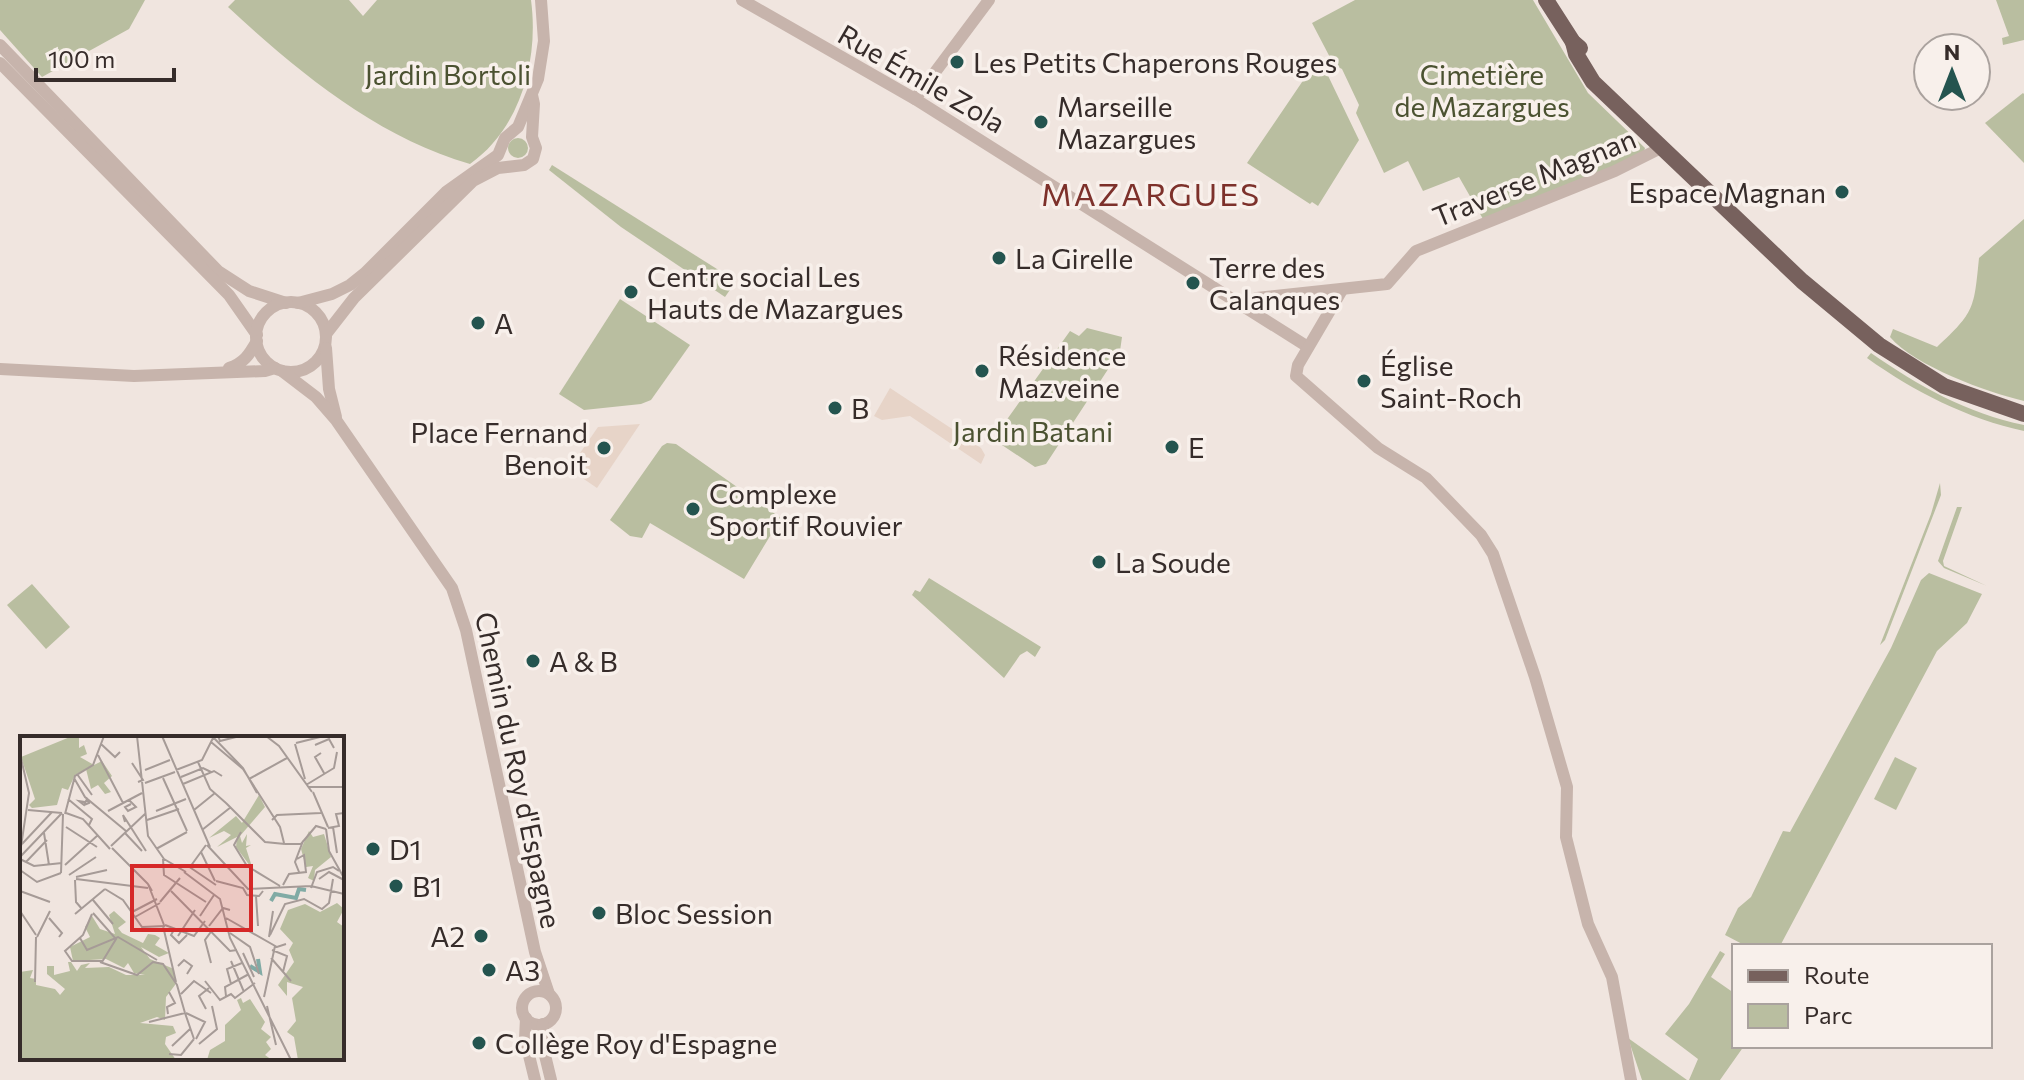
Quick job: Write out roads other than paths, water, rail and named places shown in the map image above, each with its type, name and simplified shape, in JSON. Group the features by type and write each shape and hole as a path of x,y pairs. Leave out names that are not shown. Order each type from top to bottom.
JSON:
{"main road":[{"path":"1546,0 1573,42 1584,51 1608,93 1661,148 1802,281 1879,345 1944,386 2024,414"}],"street":[{"path":"216,372 239,364 248,357 257,338 259,323 275,307 332,294 365,273 446,192 498,155 506,139 518,127 532,95 543,52 541,0"},
{"name":"Rue Émile Zola","path":"742,0 915,99 1308,347"},
{"path":"915,99 989,0"},
{"path":"0,45 218,271 249,291 292,303 317,314 326,339 329,389 336,420"},
{"path":"0,63 229,295 257,338 263,357 316,397 336,420"},
{"path":"0,366 134,376 278,369 293,372 304,369 322,355 326,339 342,310 473,181 488,172 524,165 533,159 536,148 532,137 532,95"},
{"path":"506,139 519,131 532,137"},
{"path":"506,139 504,157 513,165"},
{"name":"Traverse Magnan","path":"1342,290 1387,284 1420,249 1625,167 1661,148"},
{"path":"1241,305 1257,298 1342,290"},
{"path":"1342,290 1308,347 1296,376 1378,448 1426,478 1474,528 1493,554 1529,658 1567,787 1566,837 1588,924 1612,977 1631,1080"},
{"name":"Chemin du Roy d'Espagne","path":"336,420 452,588 466,630 535,952 549,994"},
{"name":"Chemin du Roy d'Espagne","path":"530,994 535,952"},
{"path":"526,1018 534,1024 552,1020 556,1011 555,1001 549,994 540,991 530,994 523,1004 525,1039 535,1080"},
{"path":"543,1024 542,1043 551,1080"}],"place":[{"name":"Les Petits Chaperons Rouges","path":"957,62"},
{"name":"Marseille Mazargues","path":"1041,122"},
{"name":"Espace Magnan","path":"1842,192"},
{"name":"La Girelle","path":"999,258"},
{"name":"Terre des Calanques","path":"1193,283"},
{"name":"Centre social Les Hauts de Mazargues","path":"631,292"},
{"name":"A","path":"478,323"},
{"name":"Résidence Mazveine","path":"982,371"},
{"name":"Église Saint-Roch","path":"1364,381"},
{"name":"B","path":"835,408"},
{"name":"E","path":"1172,447"},
{"name":"Place Fernand Benoit","path":"604,448"},
{"name":"Complexe Sportif Rouvier","path":"693,509"},
{"name":"La Soude","path":"1099,562"},
{"name":"A & B","path":"533,661"},
{"name":"D1","path":"373,849"},
{"name":"B1","path":"396,886"},
{"name":"Bloc Session","path":"599,913"},
{"name":"A2","path":"481,936"},
{"name":"A3","path":"489,970"},
{"name":"Collège Roy d'Espagne","path":"479,1043"}],"district":[{"name":"MAZARGUES","path":"1151,193"}],"park label":[{"name":"Jardin Bortoli","path":"448,74"},
{"name":"Cimetière de Mazargues","path":"1482,90"},
{"name":"Jardin Batani","path":"1033,431"}]}
